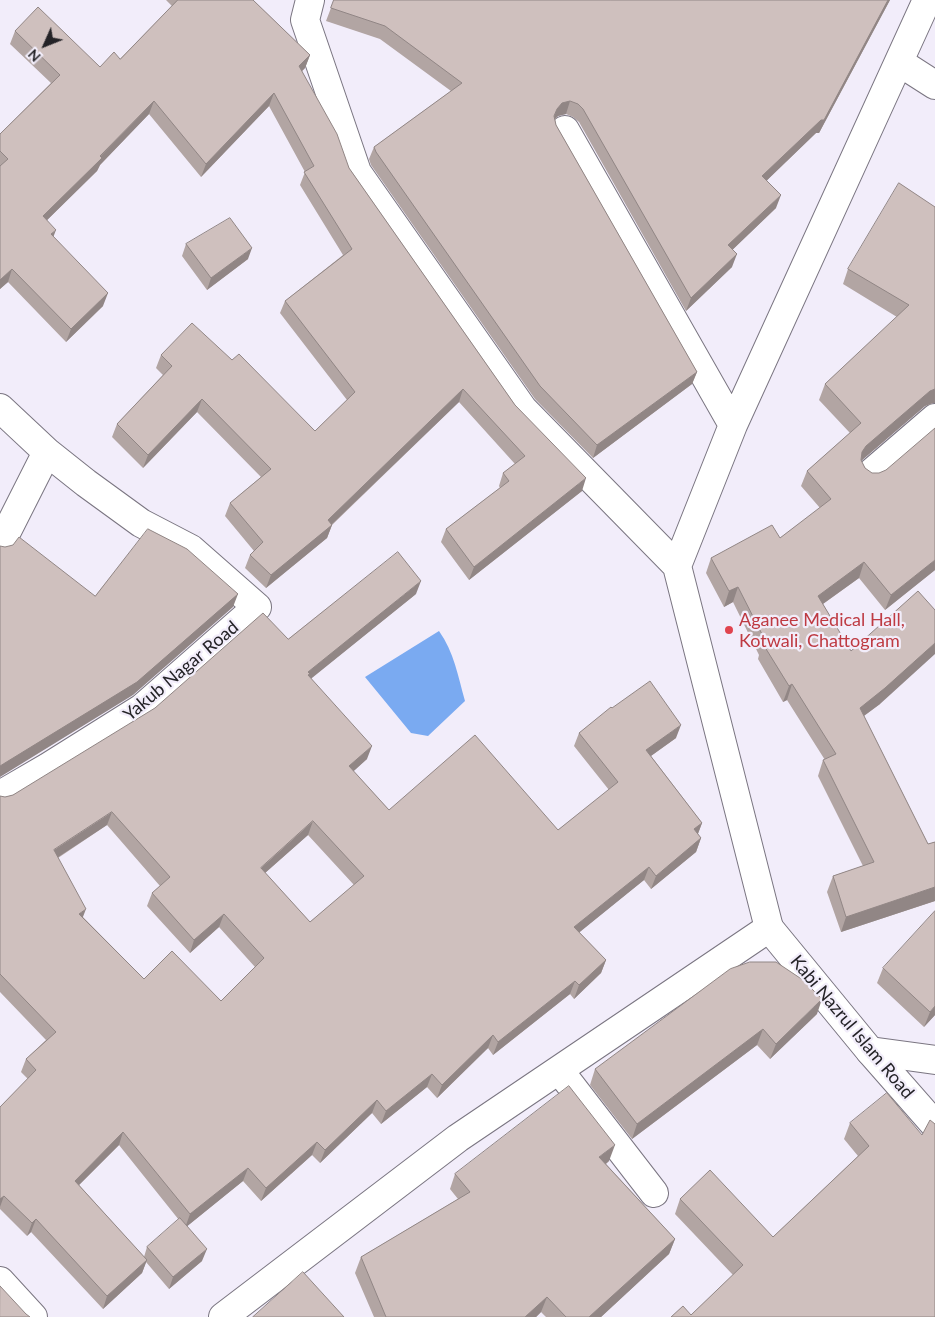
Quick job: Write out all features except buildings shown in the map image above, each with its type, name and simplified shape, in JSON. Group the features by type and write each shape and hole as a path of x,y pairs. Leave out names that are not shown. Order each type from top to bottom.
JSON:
{"street":[{"path":"223,1317 458,1138 769,928 676,566 523,409 357,172 305,20 310,0"},
{"path":"676,566 733,425 927,0"},
{"path":"899,62 935,85"},
{"path":"565,130 733,425"},
{"path":"0,408 47,452 0,545"},
{"path":"871,473 935,418"},
{"name":"Yakub Nagar Road","path":"0,795 142,708 257,607 191,549 141,522 86,483 47,452"},
{"name":"Kabi Nazrul Islam Road","path":"769,928 870,1051 935,1125"},
{"path":"870,1051 935,1060"},
{"path":"559,1070 654,1193"},
{"path":"0,1281 33,1317"}],"water":[{"path":"439,631 452,656 465,701 428,736 411,733 365,677"}],"place":[{"name":"Aganee Medical Hall, Kotwali, Chattogram","path":"729,630"}]}
